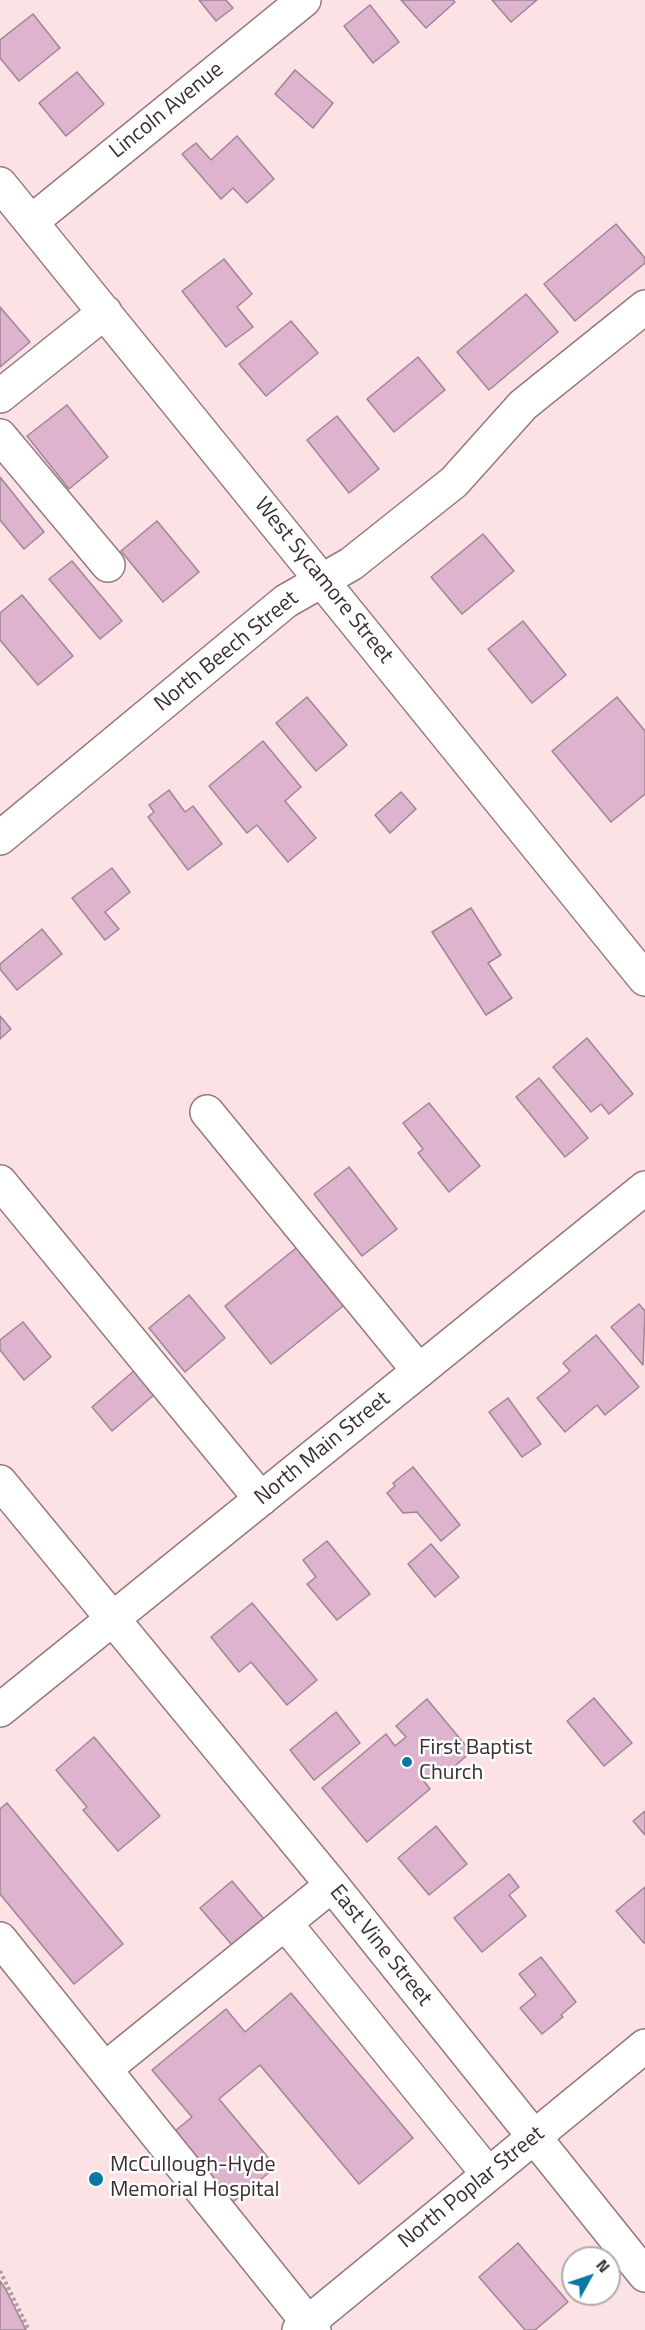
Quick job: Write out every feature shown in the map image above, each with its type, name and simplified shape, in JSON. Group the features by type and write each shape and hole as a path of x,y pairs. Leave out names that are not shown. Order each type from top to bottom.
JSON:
{"street":[{"name":"Lincoln Avenue","path":"31,222 304,0"},
{"name":"West Sycamore Street","path":"0,184 645,979"},
{"name":"North Beech Street","path":"0,838 286,601 351,564 454,482 523,405 645,307"},
{"path":"0,396 105,312"},
{"path":"0,436 108,565"},
{"path":"207,1112 419,1371"},
{"path":"0,1182 261,1499"},
{"name":"North Main Street","path":"0,1710 645,1188"},
{"name":"East Vine Street","path":"0,1482 332,1885 645,2275"},
{"path":"105,2069 332,1885"},
{"path":"285,1923 488,2174"},
{"path":"0,1939 105,2069 307,2328"},
{"name":"North Poplar Street","path":"307,2328 488,2174 645,2046"}],"path":[{"path":"0,2271 29,2330"}],"building":[{"path":"199,0 226,0 233,8 216,21"},
{"path":"401,0 453,0 455,2 426,28"},
{"path":"492,0 537,0 511,22"},
{"path":"370,5 399,42 373,63 344,26"},
{"path":"33,14 60,48 19,81 0,58 0,40"},
{"path":"295,70 333,103 313,128 275,94"},
{"path":"77,72 104,104 66,136 39,103"},
{"path":"237,136 274,179 247,203 233,188 221,199 182,154 196,143 211,160"},
{"path":"616,224 645,258 645,263 575,321 544,284"},
{"path":"224,259 252,294 237,307 253,327 226,347 182,291"},
{"path":"526,294 558,332 489,390 457,352"},
{"path":"0,307 30,342 0,367"},
{"path":"291,321 318,353 266,396 239,364"},
{"path":"418,357 445,390 394,432 367,399"},
{"path":"67,405 108,457 69,489 27,436"},
{"path":"337,416 379,469 349,493 307,440"},
{"path":"0,477 44,532 24,549 0,520"},
{"path":"157,521 199,572 163,602 121,551"},
{"path":"483,534 514,571 462,614 431,577"},
{"path":"72,561 122,621 100,639 49,579"},
{"path":"22,595 73,656 38,685 0,640 0,613"},
{"path":"523,621 566,675 532,703 488,649"},
{"path":"307,697 347,745 316,771 276,723"},
{"path":"617,697 645,731 645,794 611,822 552,751"},
{"path":"263,741 301,787 285,801 316,838 288,862 257,825 247,833 209,786"},
{"path":"169,790 185,812 193,806 222,844 188,870 148,817 154,812 149,805"},
{"path":"401,792 416,809 390,833 375,815"},
{"path":"112,868 130,892 105,912 119,929 105,940 72,898"},
{"path":"471,908 501,955 488,963 512,998 486,1015 432,932"},
{"path":"42,929 62,954 17,990 0,969 0,964"},
{"path":"0,1016 11,1029 0,1039"},
{"path":"587,1038 633,1094 609,1114 601,1104 591,1112 553,1067"},
{"path":"539,1078 588,1138 565,1157 516,1097"},
{"path":"429,1103 480,1166 449,1192 418,1153 423,1149 403,1123"},
{"path":"349,1167 397,1229 362,1256 314,1194"},
{"path":"301,1244 348,1302 271,1364 225,1306"},
{"path":"189,1295 225,1338 185,1372 149,1328"},
{"path":"639,1304 645,1311 643,1365 611,1327"},
{"path":"23,1322 51,1357 24,1380 0,1350 0,1340"},
{"path":"596,1335 639,1387 605,1415 597,1405 565,1432 537,1398 570,1371 563,1363"},
{"path":"135,1370 155,1394 112,1431 92,1407"},
{"path":"508,1398 541,1444 522,1457 489,1412"},
{"path":"413,1467 460,1525 441,1541 417,1512 403,1513 387,1493 395,1486 393,1483"},
{"path":"327,1541 370,1594 337,1620 307,1584 316,1577 303,1560"},
{"path":"431,1544 459,1577 435,1597 408,1564"},
{"path":"252,1603 317,1680 287,1705 251,1662 239,1672 211,1637"},
{"path":"594,1698 632,1743 604,1766 567,1721"},
{"name":"First Baptist Church","path":"427,1699 471,1752 441,1778 436,1771 424,1781 430,1789 367,1842 322,1788 386,1734 395,1746 406,1737 396,1726"},
{"path":"336,1712 360,1743 314,1780 290,1750"},
{"path":"94,1737 160,1816 118,1851 83,1810 87,1807 56,1770"},
{"path":"7,1803 123,1944 74,1984 0,1894 0,1809"},
{"path":"645,1811 645,1835 633,1821"},
{"path":"436,1826 467,1864 429,1895 398,1858"},
{"path":"509,1874 519,1887 509,1895 526,1916 482,1952 454,1918"},
{"path":"232,1881 264,1919 232,1945 200,1908"},
{"path":"645,1887 645,1943 644,1943 616,1911"},
{"path":"541,1957 576,2002 561,2015 563,2017 542,2034 520,2008 536,1995 519,1974"},
{"path":"291,1993 413,2138 359,2184 260,2065 219,2099 276,2167 228,2206 169,2136 192,2117 152,2070 226,2009 245,2032"},
{"path":"518,2243 561,2294 561,2306 563,2306 535,2330 525,2330 479,2277"},
{"path":"0,2281 5,2288 26,2330 0,2330"}],"place":[{"name":"First Baptist Church","path":"407,1762"},
{"name":"McCullough-Hyde Memorial Hospital","path":"96,2179"}]}
